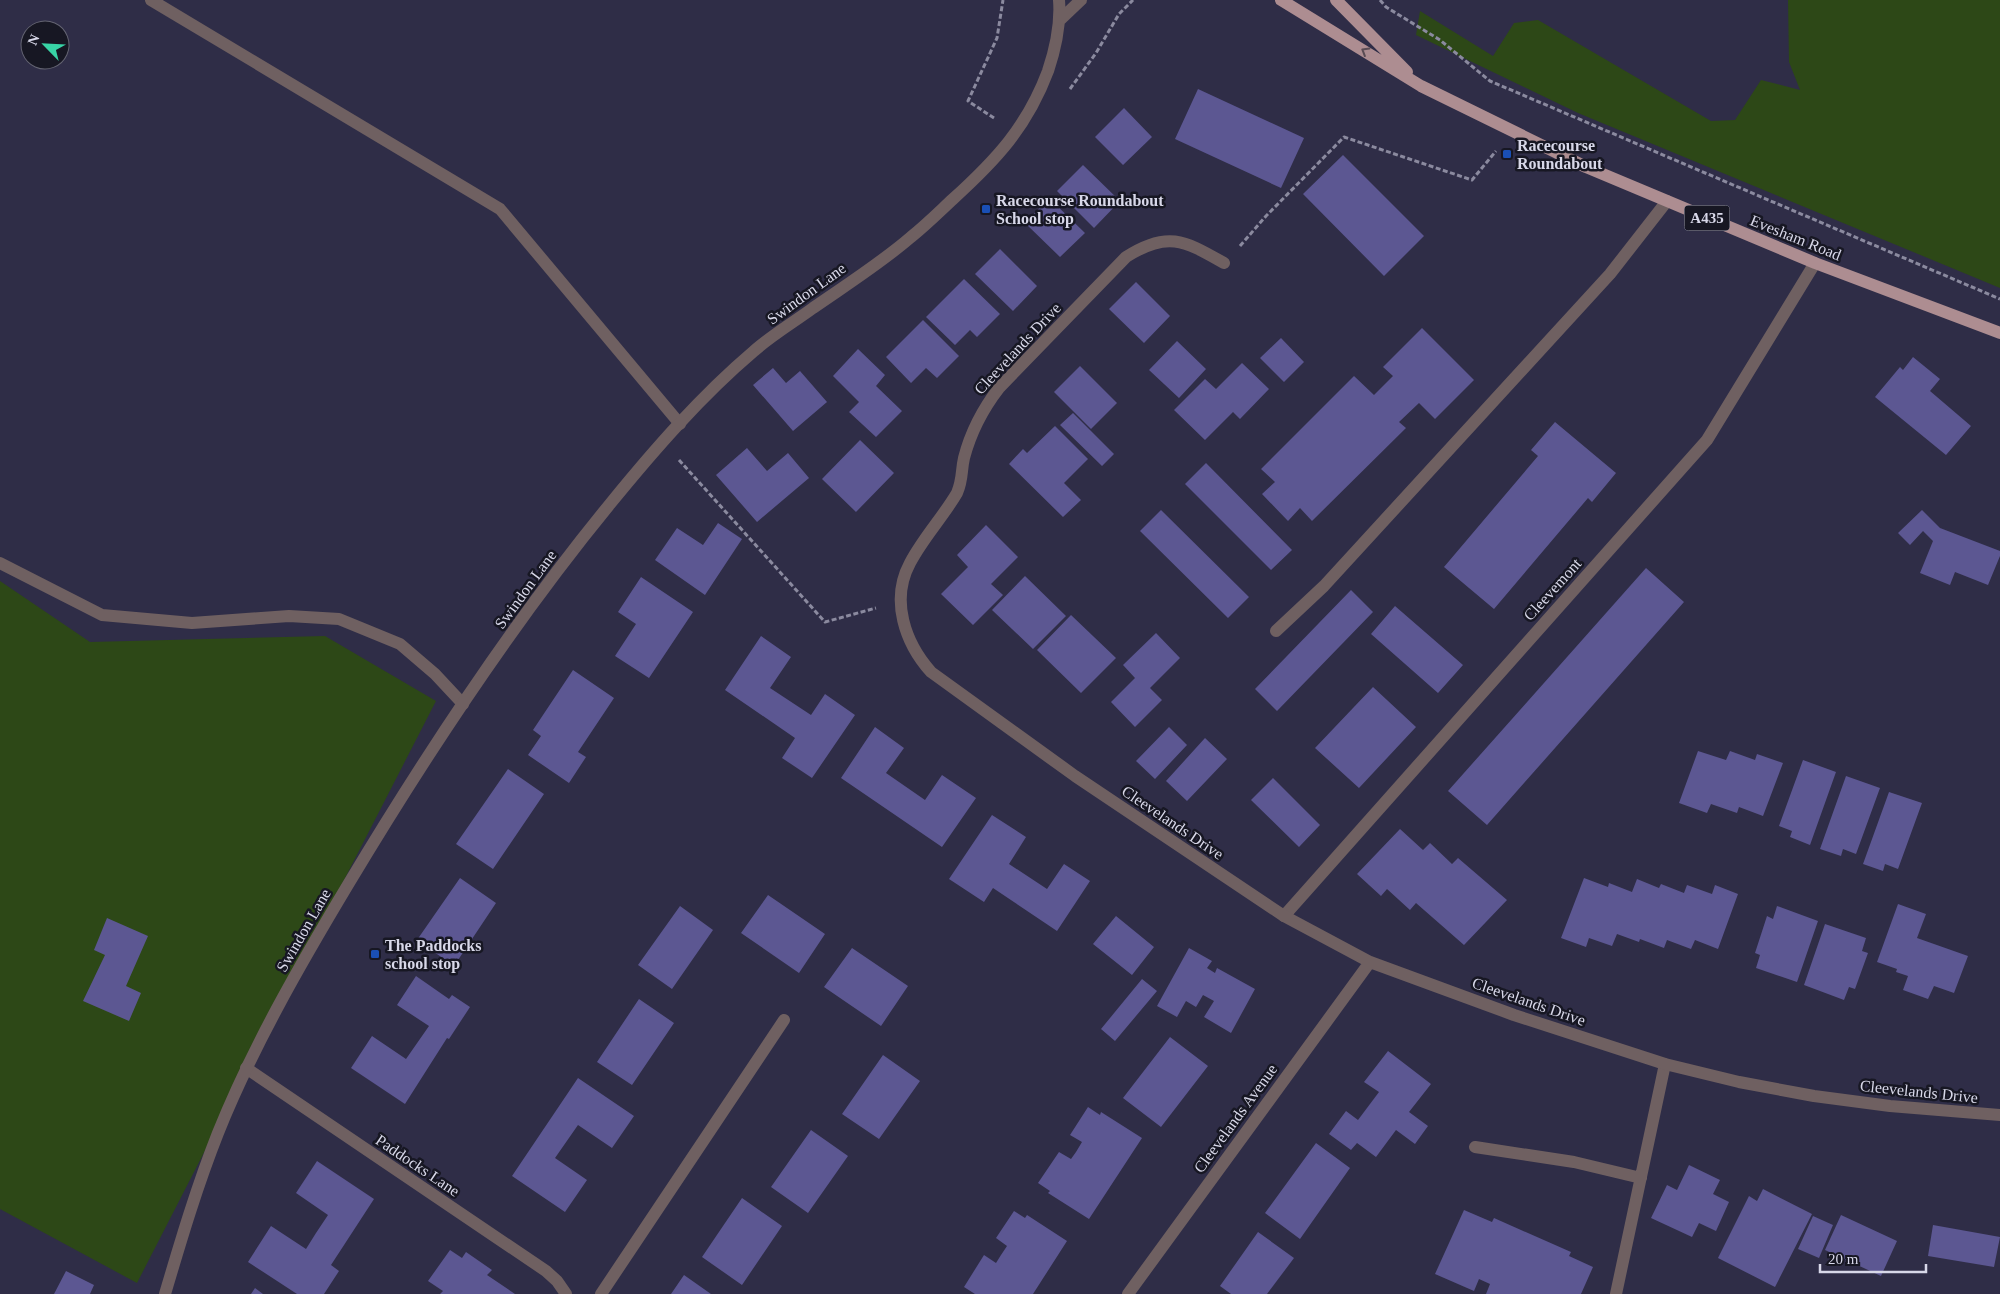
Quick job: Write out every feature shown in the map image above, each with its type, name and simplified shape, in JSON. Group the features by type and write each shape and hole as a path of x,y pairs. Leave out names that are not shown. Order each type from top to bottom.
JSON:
{"main road":[{"name":"A435","path":"1281,0 1421,86"},
{"name":"A435","path":"1336,0 1421,86"},
{"name":"Evesham Road","path":"1421,86 1586,167 1815,263 2000,334"}],"street":[{"path":"151,0 500,209 680,424"},
{"name":"Swindon Lane","path":"164,1294 193,1198 218,1132 246,1068 328,919 371,846 463,704 534,603 598,519 680,424 756,350 909,240 990,166 1026,118 1042,87 1054,54 1060,20 1059,0"},
{"path":"1060,20 1081,0"},
{"path":"1276,631 1324,586 1610,274 1667,201"},
{"name":"Cleevelands Drive","path":"1224,263 1191,244 1159,242 1141,247 1126,257 999,388 975,423 968,442 963,462 961,484 957,493 909,564 903,582 902,621 908,640 918,658 931,672 1075,776 1284,916 1370,962 1514,1015 1665,1064 1739,1082 1814,1096 1890,1106 2000,1114"},
{"name":"Cleevemont","path":"1284,916 1707,440 1815,263"},
{"path":"0,563 102,615 192,623 289,616 339,619 400,644 435,674 463,704"},
{"name":"Cleevelands Avenue","path":"1128,1294 1370,962"},
{"path":"600,1294 784,1020"},
{"path":"1616,1294 1665,1064"},
{"name":"Paddocks Lane","path":"246,1068 546,1271 557,1281 566,1294"},
{"path":"1475,1147 1574,1162 1641,1178"}],"path":[{"path":"1380,0 1386,7 1440,40 1490,81 2000,299"},
{"path":"1224,263 1266,216 1344,137 1472,180 1513,131"},
{"path":"663,442 825,622 901,602"}],"green space":[{"path":"1788,0 2000,0 2000,288 1578,113 1416,35 1420,11 1493,56 1514,23 1538,20 1711,121 1735,120 1761,80 1800,90 1789,62"},
{"path":"0,581 90,642 325,636 436,701 137,1283 0,1209"}],"building":[{"path":"1198,89 1304,138 1281,188 1175,139"},
{"path":"1124,108 1152,137 1123,165 1095,137"},
{"path":"1343,155 1424,236 1384,276 1303,194"},
{"path":"1083,165 1120,201 1094,228 1057,191"},
{"path":"1049,198 1085,233 1060,257 1025,223"},
{"path":"1000,249 1037,286 1013,311 975,274"},
{"path":"964,279 1000,314 977,337 970,330 955,345 926,317"},
{"path":"1136,282 1170,316 1144,343 1109,309"},
{"path":"923,320 959,356 937,378 926,368 911,383 886,357"},
{"path":"1422,328 1474,380 1435,419 1419,403 1399,422 1406,428 1312,521 1300,508 1288,521 1262,494 1275,482 1261,469 1354,376 1374,395 1393,376 1383,367"},
{"path":"1281,338 1304,362 1284,382 1260,358"},
{"path":"1177,341 1206,369 1179,398 1149,370"},
{"path":"858,349 885,375 876,386 902,411 876,437 849,412 859,402 833,376"},
{"path":"1913,357 1940,379 1930,391 1971,426 1946,455 1875,397 1900,367 1903,370"},
{"path":"1242,363 1269,389 1240,419 1233,412 1205,440 1174,410 1205,379 1216,389"},
{"path":"1080,366 1117,403 1091,429 1054,392"},
{"path":"773,368 786,383 800,371 827,402 793,431 753,385"},
{"path":"1073,413 1114,454 1102,466 1060,425"},
{"path":"1555,422 1616,473 1592,502 1588,498 1494,609 1444,567 1538,456 1531,450"},
{"path":"1055,426 1088,459 1064,483 1081,500 1063,517 1009,464 1023,449 1027,453"},
{"path":"860,440 894,473 856,512 822,479"},
{"path":"747,448 767,471 788,453 809,478 757,522 716,475"},
{"path":"1206,463 1292,550 1271,570 1185,484"},
{"path":"1161,510 1249,597 1228,618 1140,531"},
{"path":"1922,510 1940,528 2000,551 2000,556 1988,585 1955,572 1950,585 1920,573 1933,541 1923,531 1910,545 1898,533"},
{"path":"718,523 742,539 705,595 655,560 677,528 703,545"},
{"path":"986,525 1018,557 991,584 1003,595 973,625 941,594 968,567 957,555"},
{"path":"1646,568 1684,602 1487,825 1448,791"},
{"path":"1025,576 1066,616 1033,649 992,610"},
{"path":"641,577 693,612 649,678 615,656 636,624 618,612"},
{"path":"1351,590 1373,612 1277,711 1255,689"},
{"path":"1395,606 1463,665 1438,693 1371,634"},
{"path":"1071,615 1116,658 1081,693 1037,650"},
{"path":"1156,633 1180,658 1150,688 1162,700 1135,727 1111,702 1135,678 1123,665"},
{"path":"761,636 791,657 770,688 811,715 825,694 855,715 812,778 782,758 795,738 725,690"},
{"path":"573,670 614,698 578,752 586,757 569,783 528,755 541,736 533,730"},
{"path":"1373,687 1416,727 1359,788 1315,748"},
{"path":"875,727 904,748 886,773 925,800 942,775 976,798 942,847 841,778"},
{"path":"1169,727 1187,745 1155,779 1136,761"},
{"path":"1205,738 1227,759 1187,801 1166,781"},
{"path":"1698,751 1726,760 1730,751 1755,760 1757,754 1783,763 1763,816 1739,807 1737,813 1711,804 1707,813 1679,803"},
{"path":"1803,760 1836,772 1810,845 1790,837 1792,831 1779,826"},
{"path":"508,769 544,794 493,869 456,844"},
{"path":"1846,776 1880,788 1856,854 1843,849 1841,856 1820,849"},
{"path":"1273,778 1320,825 1299,847 1251,800"},
{"path":"1889,792 1922,803 1898,869 1885,864 1883,871 1863,864"},
{"path":"992,815 1026,837 1009,864 1047,889 1064,864 1090,881 1057,931 993,888 984,902 949,879"},
{"path":"1400,829 1423,850 1430,843 1452,864 1458,858 1507,900 1464,945 1416,903 1410,910 1387,889 1381,896 1357,874"},
{"path":"460,878 496,903 454,966 417,940"},
{"path":"1584,878 1608,887 1609,883 1632,892 1637,879 1659,888 1661,884 1684,893 1687,885 1712,894 1715,885 1738,894 1718,949 1695,940 1691,949 1667,940 1664,948 1640,939 1639,942 1617,934 1612,946 1589,938 1586,947 1561,938"},
{"path":"768,895 825,934 799,973 741,933"},
{"path":"1898,904 1926,914 1917,938 1968,956 1954,993 1934,986 1928,999 1903,990 1908,976 1896,972 1897,969 1877,962"},
{"path":"680,906 713,930 672,989 638,965"},
{"path":"1777,906 1818,921 1797,982 1756,968 1760,955 1755,953 1767,916 1773,919"},
{"path":"1116,916 1154,947 1132,975 1093,944"},
{"path":"107,918 148,936 126,986 141,993 129,1021 83,1001 105,955 94,950"},
{"path":"1825,924 1866,938 1862,951 1868,953 1855,989 1849,987 1844,1000 1804,985"},
{"path":"852,948 908,986 881,1026 824,987"},
{"path":"1189,948 1212,961 1207,968 1215,973 1217,968 1255,989 1231,1033 1204,1017 1214,1001 1203,995 1196,1007 1186,1001 1177,1017 1157,1006"},
{"path":"416,976 449,999 452,995 470,1007 449,1039 447,1038 405,1104 351,1068 372,1036 406,1059 429,1026 397,1005"},
{"path":"1142,979 1157,991 1115,1041 1101,1029"},
{"path":"639,999 674,1023 632,1085 597,1062"},
{"path":"1170,1037 1208,1066 1161,1127 1123,1098"},
{"path":"1388,1051 1431,1084 1409,1112 1428,1126 1415,1144 1396,1130 1376,1157 1357,1143 1351,1150 1329,1134 1346,1111 1358,1120 1379,1092 1364,1082"},
{"path":"883,1055 920,1081 879,1139 842,1114"},
{"path":"578,1078 634,1116 612,1148 578,1125 555,1158 587,1180 565,1212 512,1176"},
{"path":"1088,1107 1100,1115 1101,1112 1142,1138 1089,1219 1048,1193 1050,1191 1038,1183 1059,1152 1071,1159 1076,1152 1082,1142 1070,1135"},
{"path":"811,1130 848,1156 808,1213 771,1187"},
{"path":"1316,1143 1350,1168 1300,1239 1265,1213"},
{"path":"317,1161 374,1199 331,1265 339,1271 324,1294 297,1294 248,1262 271,1226 306,1249 328,1215 296,1193"},
{"path":"1689,1165 1720,1180 1713,1194 1729,1202 1716,1231 1699,1223 1692,1237 1651,1218 1667,1185 1677,1190"},
{"path":"1763,1189 1812,1214 1775,1287 1718,1258 1749,1196 1757,1201"},
{"path":"742,1198 782,1226 742,1285 702,1257"},
{"path":"1464,1210 1492,1222 1494,1218 1571,1252 1569,1256 1593,1267 1581,1294 1486,1294 1490,1284 1479,1279 1474,1291 1435,1274"},
{"path":"1014,1211 1025,1218 1027,1215 1067,1241 1033,1294 975,1294 964,1287 984,1255 996,1263 1007,1246 996,1238"},
{"path":"1841,1215 1897,1241 1881,1276 1825,1250"},
{"path":"1813,1216 1833,1225 1819,1258 1798,1249"},
{"path":"1933,1225 2000,1237 1994,1267 1928,1256"},
{"path":"1258,1232 1294,1258 1267,1294 1231,1294 1220,1286"},
{"path":"450,1250 462,1258 466,1252 492,1270 487,1275 515,1294 440,1294 443,1291 428,1281"},
{"path":"66,1271 94,1285 90,1294 54,1294"},
{"path":"684,1275 711,1294 671,1294"},
{"path":"255,1288 263,1294 251,1294"}],"place":[{"name":"Racecourse Roundabout","path":"1507,154"},
{"name":"Racecourse Roundabout School stop","path":"986,209"},
{"name":"The Paddocks school stop","path":"375,954"}]}
